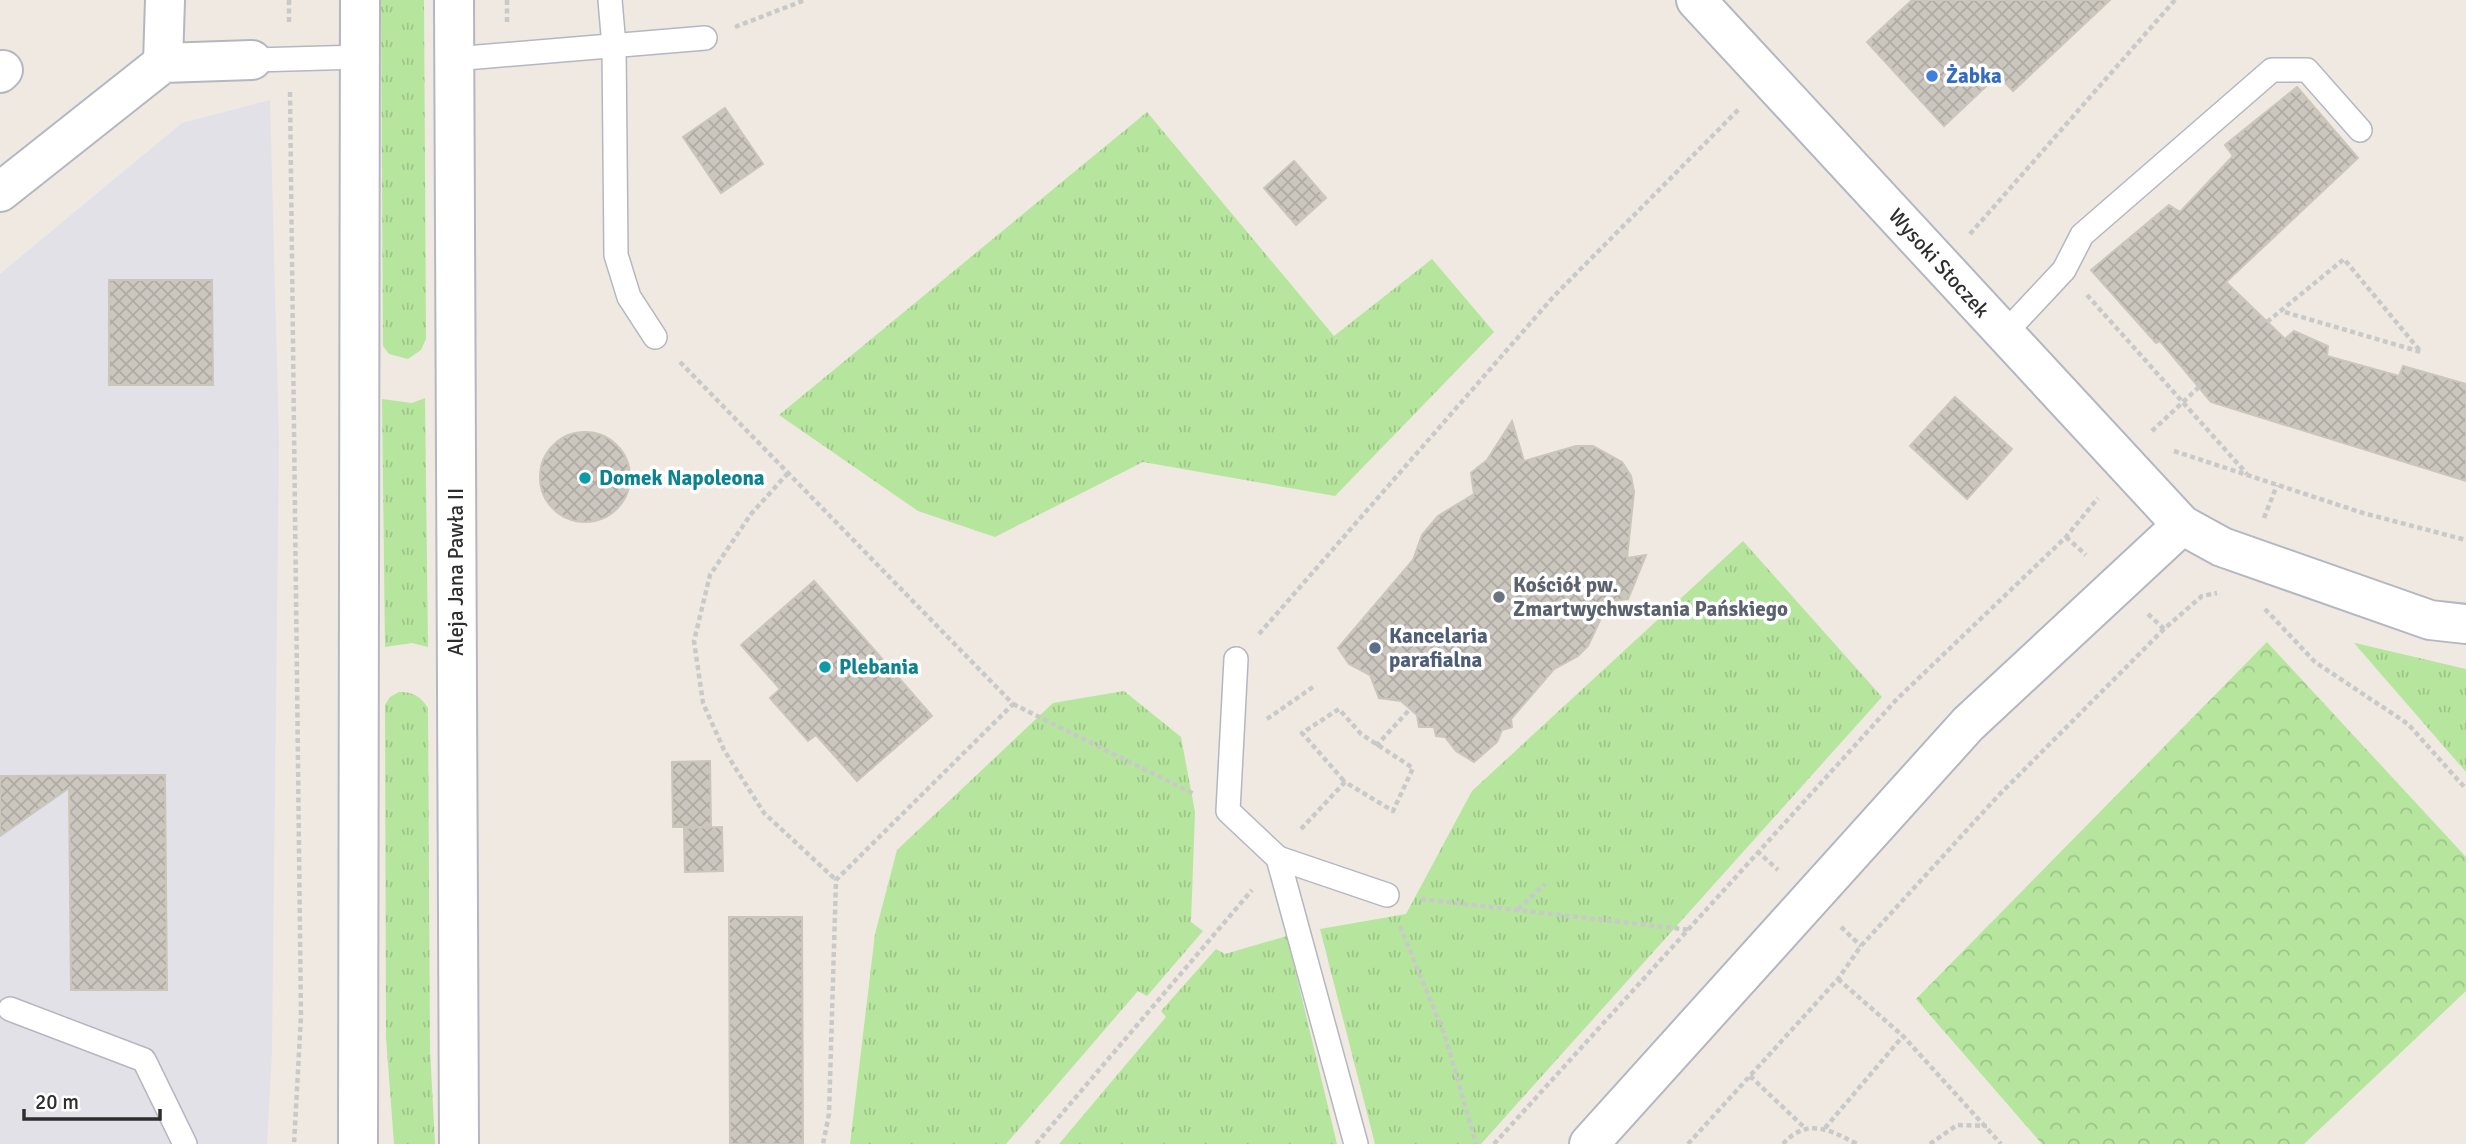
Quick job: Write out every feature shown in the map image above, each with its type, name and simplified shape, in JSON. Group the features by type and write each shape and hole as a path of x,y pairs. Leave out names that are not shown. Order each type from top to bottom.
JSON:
{"main road":[{"path":"163,63 165,0"},
{"path":"358,1144 360,0"},
{"name":"Aleja Jana Pawła II","path":"454,0 459,1144"},
{"name":"Wysoki Stoczek","path":"1696,0 2182,525 2222,547 2430,620 2466,624"},
{"path":"0,192 163,63 271,60"},
{"path":"1589,1144 1968,724 2182,525"}],"lane":[{"path":"610,0 614,46 616,255 629,298 654,337"},
{"path":"454,59 705,38"},
{"path":"271,60 361,57"},
{"path":"2004,334 2064,270 2082,235 2272,70 2307,70 2360,130"},
{"path":"1236,659 1228,811 1278,858 1387,895"},
{"path":"1278,858 1356,1144"},
{"path":"3,1006 144,1060 185,1144"}],"path":[{"path":"289,0 271,60 301,1016 294,1144"},
{"path":"705,38 805,0"},
{"path":"1940,264 1963,242 2175,0"},
{"path":"1312,687 1265,720 1236,659 1323,564 1554,296 1744,103"},
{"path":"2267,322 2344,260 2421,352 2281,311"},
{"path":"2064,270 2247,475"},
{"path":"654,337 1013,704 1228,811"},
{"path":"2121,460 2199,387"},
{"path":"788,473 751,514 710,575 694,642 703,703 724,750 764,813 836,880"},
{"path":"1688,1144 1838,979 1861,946 1997,797 2164,629 2202,596 2223,592"},
{"path":"2270,605 2257,601 2315,662 2408,724 2466,789"},
{"path":"823,1144 829,1114 836,880 1013,704"},
{"path":"1339,709 1376,746 1413,768 1393,811 1345,782 1302,733 1339,709"},
{"path":"1376,746 1410,709"},
{"path":"1316,811 1345,782"},
{"path":"1517,910 1545,884"},
{"path":"1476,1144 1446,1036 1387,895 1692,930"},
{"path":"1036,1144 1211,940"},
{"path":"1838,979 1903,1036 1988,1126 2001,1144"},
{"path":"1825,1128 1903,1036"},
{"path":"1750,1076 1807,1130"},
{"path":"1930,1144 1957,1125 1988,1126"},
{"path":"1783,1144 1800,1130 1825,1128 1857,1144"}],"shaded area":[{"path":"270,100 279,442 272,1052 267,1144 0,1144 0,274 182,123"}],"green space":[{"path":"381,0 424,0 426,339 421,350 408,359 389,354 383,346"},
{"path":"1147,112 1334,336 1432,259 1494,332 1335,496 1143,462 995,537 918,511 779,415"},
{"path":"425,398 428,647 412,643 385,647 382,399 412,403"},
{"path":"1743,541 1882,697 1481,1144 1375,1144 1320,929 1406,914 1472,791"},
{"path":"2267,642 2466,857 2466,991 2304,1144 2042,1144 1916,999"},
{"path":"2354,643 2466,669 2466,772"},
{"path":"1124,691 1181,737 1195,812 1191,922 1203,931 1147,996 1138,991 1006,1144 850,1144 875,934 897,850 1053,703"},
{"path":"399,692 416,696 428,708 430,1049 435,1144 394,1144 386,1037 385,705 390,697"},
{"path":"1287,936 1337,1144 1059,1144 1166,1017 1161,1011 1216,949 1225,954"}],"building":[{"path":"1912,0 2110,0 2013,91 1998,75 1944,126 1867,42"},
{"path":"2297,87 2358,158 2226,282 2285,339 2294,331 2328,346 2327,356 2399,376 2403,366 2466,384 2466,481 2211,402 2160,341 2156,343 2091,270 2169,205 2180,212 2233,156 2225,145"},
{"path":"725,108 763,164 721,193 683,137"},
{"path":"1294,161 1326,198 1296,225 1264,188"},
{"path":"109,280 212,280 213,385 109,385"},
{"path":"1955,397 2012,449 1967,499 1910,446"},
{"name":"Kościół pw. Zmartwychwstania Pańskiego","path":"1512,421 1524,461 1576,446 1593,446 1622,462 1631,476 1634,492 1627,558 1646,555 1628,599 1609,601 1588,646 1578,656 1554,669 1511,719 1512,727 1502,730 1497,742 1474,762 1456,751 1445,737 1436,736 1434,727 1419,727 1417,715 1401,701 1379,698 1370,675 1349,664 1338,648 1413,560 1422,535 1438,516 1474,494 1471,473 1487,460"},
{"name":"Domek Napoleona","path":"576,432 594,432 610,439 623,452 630,468 630,486 623,502 610,515 594,522 576,522 560,515 547,502 540,486 540,468 547,452 560,439"},
{"name":"Plebania","path":"814,581 932,716 857,781 816,735 808,741 770,698 780,689 741,645"},
{"path":"710,761 711,827 673,827 672,762"},
{"path":"165,775 167,990 71,990 69,788 0,836 0,776"},
{"path":"722,827 723,871 685,872 684,828"},
{"path":"729,917 802,917 803,1144 730,1144"}],"place":[{"name":"Żabka","path":"1932,76"},
{"name":"Domek Napoleona","path":"585,478"},
{"name":"Kościół pw. Zmartwychwstania Pańskiego","path":"1499,597"},
{"name":"Kancelaria parafialna","path":"1375,648"},
{"name":"Plebania","path":"825,667"}]}
